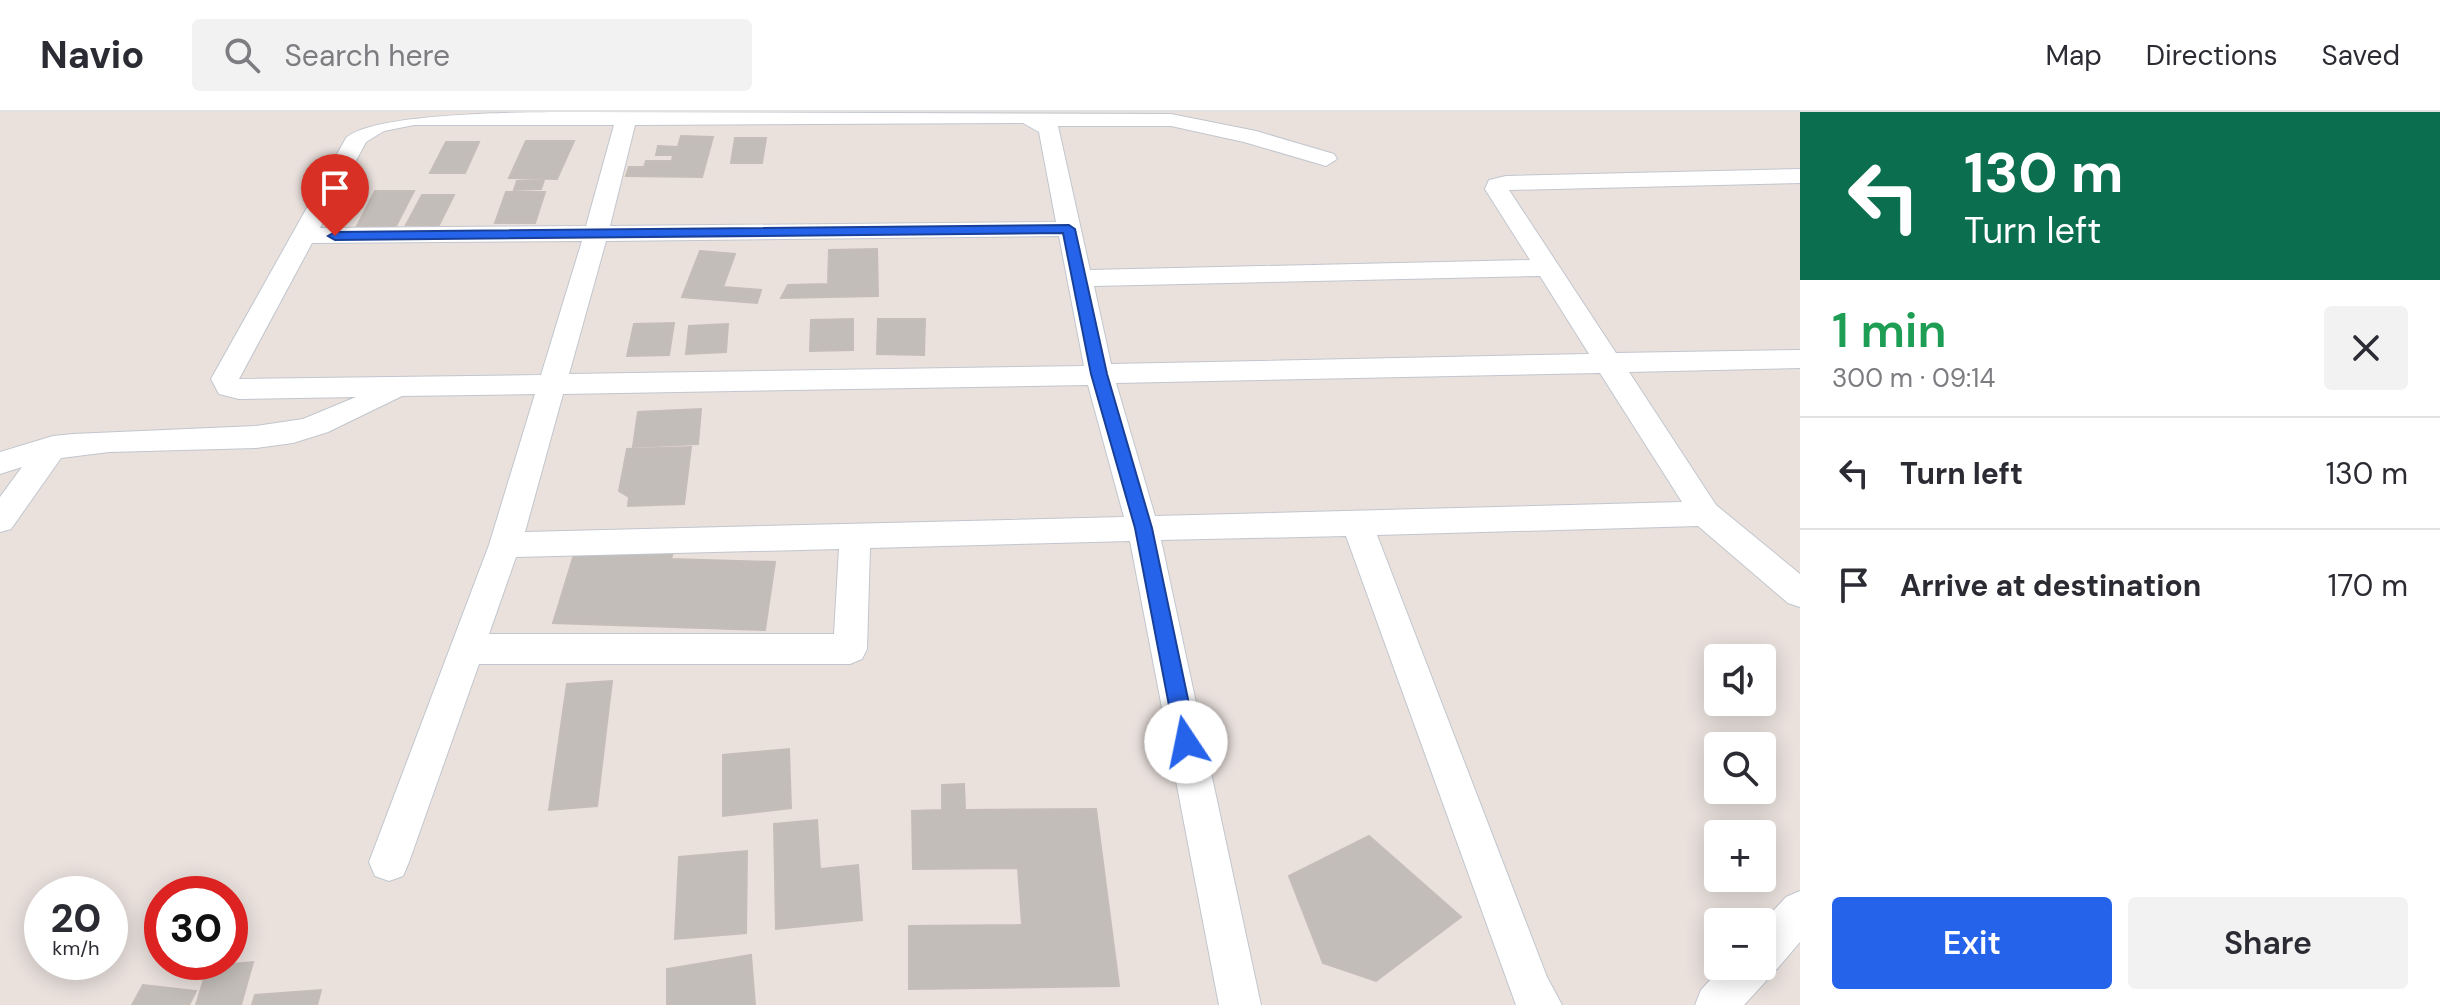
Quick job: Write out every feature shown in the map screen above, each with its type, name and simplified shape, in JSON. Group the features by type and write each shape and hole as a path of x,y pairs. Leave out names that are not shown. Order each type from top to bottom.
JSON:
{"street":[{"path":"389,862 505,545 596,234 627,116"},
{"path":"1326,159 1248,136 1171,120 627,116 414,119 384,123 367,130 349,149 306,236 225,379 229,387 239,389 404,387 1800,359"},
{"path":"1037,120 1049,129 1099,374 1143,528 1240,1005"},
{"path":"1800,176 1497,185 1705,514 1800,593"},
{"path":"306,236 1069,229"},
{"path":"1078,278 1547,268"},
{"path":"0,463 36,449 96,440 293,431 329,420 404,387"},
{"path":"0,520 53,447"},
{"path":"505,545 1705,514"},
{"path":"1357,523 1526,975 1541,1005"},
{"path":"468,649 850,649 855,536"},
{"path":"1776,938 1800,911"},
{"path":"1716,1005 1738,980"}],"building":[{"path":"681,136 713,137 702,177 626,176 629,167 644,167 646,161 672,161 673,155 656,155 658,146 678,147"},
{"path":"735,138 766,138 762,163 731,163"},
{"path":"526,141 574,141 557,179 509,178"},
{"path":"446,142 479,142 465,173 430,173"},
{"path":"544,180 541,189 514,190 517,181"},
{"path":"375,191 414,191 396,226 357,226"},
{"path":"506,192 545,192 535,223 495,223"},
{"path":"422,195 454,195 439,225 406,225"},
{"path":"877,249 878,296 781,298 788,285 828,284 829,250"},
{"path":"700,251 735,254 723,287 761,290 757,303 682,297"},
{"path":"853,319 853,350 810,351 811,320"},
{"path":"878,319 925,319 924,355 877,354"},
{"path":"674,323 669,355 627,356 634,324"},
{"path":"728,324 726,352 686,354 689,326"},
{"path":"701,409 698,444 633,447 638,412"},
{"path":"691,447 684,504 628,506 629,497 619,491 627,449"},
{"path":"576,548 673,552 671,559 775,562 765,630 553,623"},
{"path":"612,681 597,806 549,810 567,684"},
{"path":"789,749 791,808 723,816 723,755"},
{"path":"964,784 965,810 1096,809 1119,986 909,989 909,926 1022,925 1018,868 913,869 912,811 942,810 942,785"},
{"path":"817,820 820,869 858,865 862,920 776,929 774,824"},
{"path":"1369,836 1461,917 1376,981 1323,963 1289,876"},
{"path":"747,851 746,933 675,939 679,857"},
{"path":"751,955 755,1005 667,1005 667,969"},
{"path":"248,962 253,962 248,980"},
{"path":"204,980 248,980 241,1005 196,1005"},
{"path":"143,985 196,991 189,1005 132,1005"},
{"path":"321,990 317,1005 252,1005 255,995"}],"route":[{"path":"335,236 1069,229 1099,374 1143,528 1186,742"}]}
